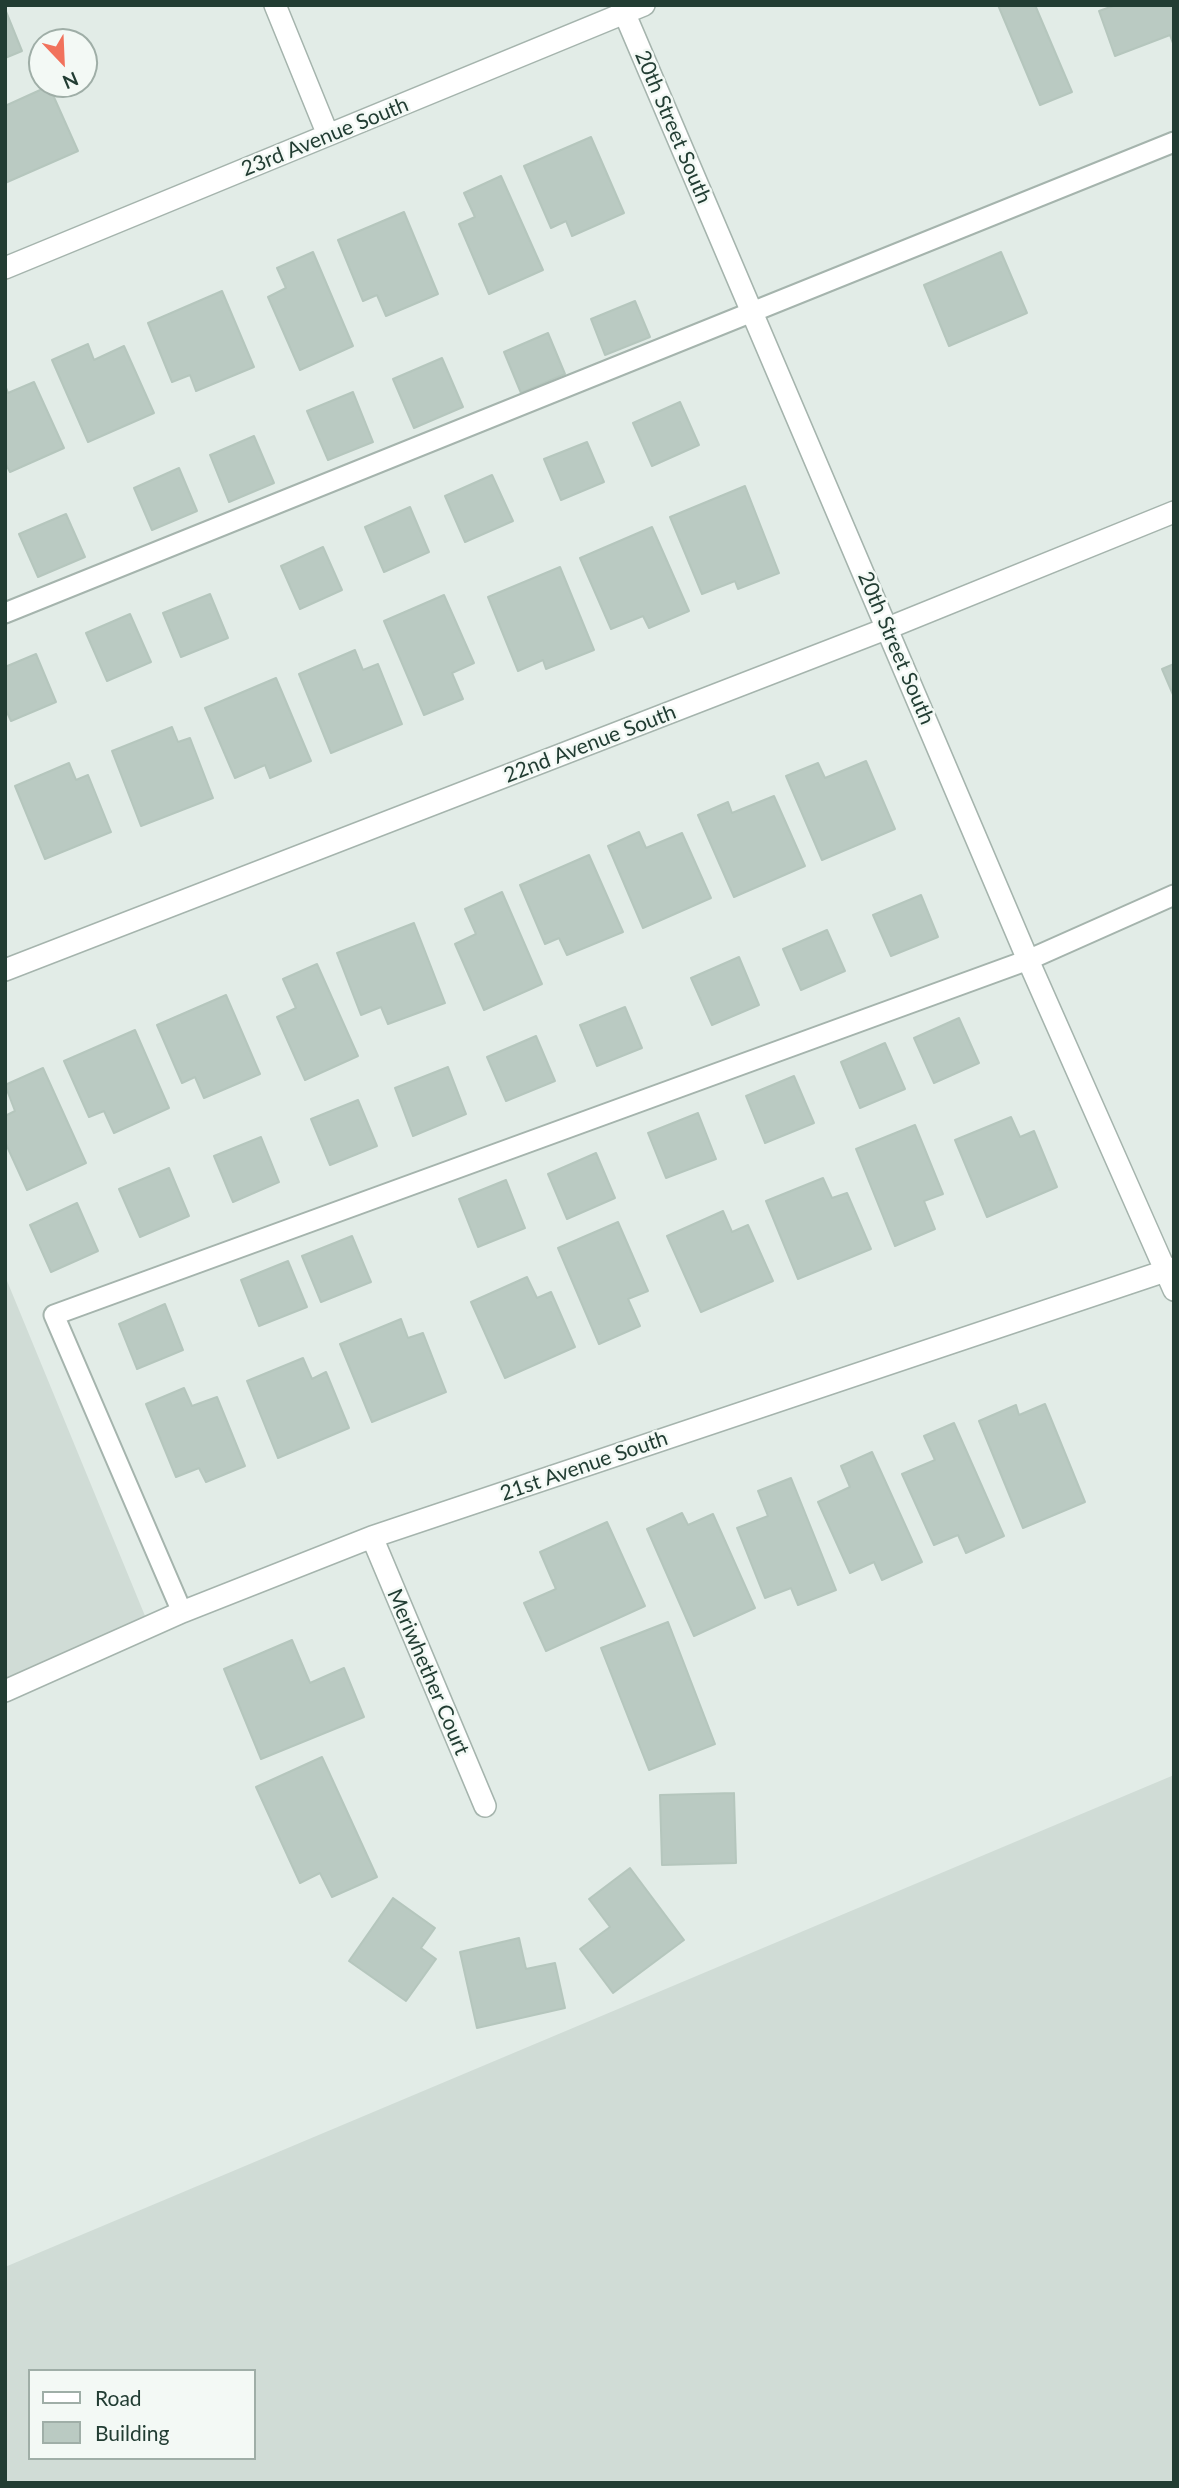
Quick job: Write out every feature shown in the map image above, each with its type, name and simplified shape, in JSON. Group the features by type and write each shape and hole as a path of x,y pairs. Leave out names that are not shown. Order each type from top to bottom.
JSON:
{"street":[{"path":"275,5 328,135"},
{"name":"23rd Avenue South","path":"5,268 630,8"},
{"name":"20th Street South","path":"630,8 752,312 1028,960 1171,1276"},
{"name":"22nd Avenue South","path":"5,971 887,628 1174,512"},
{"name":"21st Avenue South","path":"5,1691 182,1612 372,1537 1171,1276"},
{"name":"Meriwhether Court","path":"372,1537 485,1807"}],"lane":[{"path":"5,613 1174,142"},
{"path":"182,1612 54,1315 1028,960 1174,895"}],"shaded area":[{"path":"5,1276 150,1628 5,1691"},
{"path":"1174,1775 1174,2483 5,2483 5,2267"}],"building":[{"path":"998,5 1035,5 1072,92 1040,105"},
{"path":"1116,5 1174,5 1174,46 1170,35 1115,56 1099,11"},
{"path":"5,9 22,51 5,58"},
{"path":"28,96 28,98 54,98 78,151 5,183 5,106"},
{"path":"591,137 624,213 572,236 566,221 551,228 524,166"},
{"path":"501,176 543,270 489,294 459,224 475,217 464,193"},
{"path":"404,212 438,294 386,316 377,295 363,301 338,240"},
{"path":"313,252 353,346 300,370 268,297 286,288 277,268"},
{"path":"1001,252 1027,313 949,346 924,285"},
{"path":"222,291 254,367 196,391 190,375 172,382 148,323"},
{"path":"635,301 650,337 605,355 591,319"},
{"path":"548,333 565,374 521,393 504,352"},
{"path":"88,344 94,360 124,346 154,413 88,442 52,360"},
{"path":"442,358 463,407 414,428 393,379"},
{"path":"34,382 64,448 10,472 5,463 5,385 8,393"},
{"path":"353,392 373,442 328,460 307,411"},
{"path":"680,402 699,445 652,466 633,423"},
{"path":"254,436 274,483 229,502 210,455"},
{"path":"587,442 604,482 561,500 544,459"},
{"path":"179,468 197,511 152,530 134,488"},
{"path":"492,475 513,521 465,542 445,496"},
{"path":"745,486 779,573 738,589 735,581 702,594 670,517"},
{"path":"410,507 429,552 384,572 365,527"},
{"path":"66,514 85,557 38,577 19,534"},
{"path":"652,527 689,611 649,628 643,616 611,629 580,558"},
{"path":"323,547 342,590 300,609 281,566"},
{"path":"560,567 594,650 546,669 543,660 518,671 488,597"},
{"path":"210,594 228,638 181,657 163,613"},
{"path":"444,595 474,663 452,673 463,699 424,715 384,621"},
{"path":"130,614 151,662 107,681 86,633"},
{"path":"355,650 363,670 378,664 402,724 331,753 299,674"},
{"path":"36,654 56,702 11,721 5,708 5,667"},
{"path":"1174,664 1174,697 1162,669"},
{"path":"276,678 311,761 270,778 265,765 235,778 205,708"},
{"path":"172,727 178,742 190,738 213,798 141,826 112,751"},
{"path":"866,761 895,829 822,860 786,776 818,763 825,778"},
{"path":"69,763 76,780 88,775 111,832 45,859 15,786"},
{"path":"774,796 805,866 734,897 698,815 728,802 732,813"},
{"path":"639,832 646,848 682,833 711,898 643,928 608,846"},
{"path":"589,855 623,932 567,955 559,938 545,944 520,885"},
{"path":"502,892 542,984 484,1010 455,944 476,934 465,909"},
{"path":"921,895 938,937 891,956 873,915"},
{"path":"414,923 445,1003 388,1024 381,1007 361,1015 337,953"},
{"path":"827,930 845,971 801,990 783,949"},
{"path":"739,957 759,1005 712,1025 691,978"},
{"path":"317,964 358,1056 305,1080 277,1017 296,1008 283,979"},
{"path":"226,995 260,1074 204,1098 195,1077 182,1083 157,1025"},
{"path":"625,1007 642,1048 597,1066 580,1025"},
{"path":"959,1018 979,1063 934,1083 914,1038"},
{"path":"135,1030 169,1108 114,1133 104,1111 89,1117 64,1061"},
{"path":"536,1036 555,1081 506,1101 487,1057"},
{"path":"885,1043 905,1089 860,1108 841,1062"},
{"path":"448,1067 466,1114 413,1136 395,1088"},
{"path":"43,1068 86,1163 27,1190 5,1142 5,1116 15,1111 5,1085"},
{"path":"794,1076 814,1123 765,1143 746,1096"},
{"path":"358,1100 377,1146 330,1165 311,1119"},
{"path":"698,1113 716,1159 666,1178 648,1133"},
{"path":"1011,1117 1020,1137 1034,1131 1057,1187 987,1217 955,1140"},
{"path":"915,1125 943,1194 924,1201 935,1229 895,1246 856,1149"},
{"path":"261,1137 279,1182 233,1202 214,1156"},
{"path":"596,1153 615,1198 567,1219 548,1174"},
{"path":"169,1168 189,1216 140,1237 119,1189"},
{"path":"823,1178 832,1198 847,1193 871,1249 798,1279 766,1201"},
{"path":"506,1180 525,1228 478,1247 459,1199"},
{"path":"77,1203 98,1251 51,1272 30,1225"},
{"path":"723,1211 732,1232 748,1225 773,1281 701,1312 667,1236"},
{"path":"618,1222 648,1291 628,1299 640,1326 599,1344 558,1248"},
{"path":"352,1236 371,1282 321,1302 302,1256"},
{"path":"288,1261 307,1307 259,1326 241,1280"},
{"path":"527,1277 537,1298 551,1292 575,1347 505,1378 471,1302"},
{"path":"165,1304 183,1350 137,1369 119,1324"},
{"path":"401,1319 408,1338 423,1333 446,1392 372,1422 340,1344"},
{"path":"303,1358 312,1379 326,1372 349,1428 278,1458 247,1381"},
{"path":"184,1388 192,1406 217,1397 245,1466 206,1482 199,1468 176,1477 146,1404"},
{"path":"1045,1404 1085,1502 1023,1528 979,1421 1016,1405 1019,1415"},
{"path":"954,1423 1004,1536 966,1553 958,1535 934,1545 902,1474 935,1460 924,1436"},
{"path":"872,1452 922,1562 882,1580 874,1562 850,1573 818,1502 850,1487 841,1466"},
{"path":"791,1478 836,1590 798,1605 791,1588 765,1598 737,1528 768,1516 758,1491"},
{"path":"682,1513 688,1525 713,1514 755,1608 694,1636 647,1529"},
{"path":"607,1522 645,1606 546,1651 524,1603 556,1589 540,1552"},
{"path":"668,1622 715,1744 649,1770 601,1648"},
{"path":"292,1640 310,1683 344,1668 364,1717 261,1759 224,1669"},
{"path":"322,1757 377,1877 332,1897 320,1873 300,1883 256,1787"},
{"path":"734,1793 736,1863 662,1865 660,1795"},
{"path":"630,1868 684,1940 613,1993 580,1949 610,1927 589,1899"},
{"path":"393,1898 435,1928 421,1948 436,1959 406,2001 349,1961"},
{"path":"519,1938 526,1969 555,1963 565,2008 477,2028 460,1952"}]}
